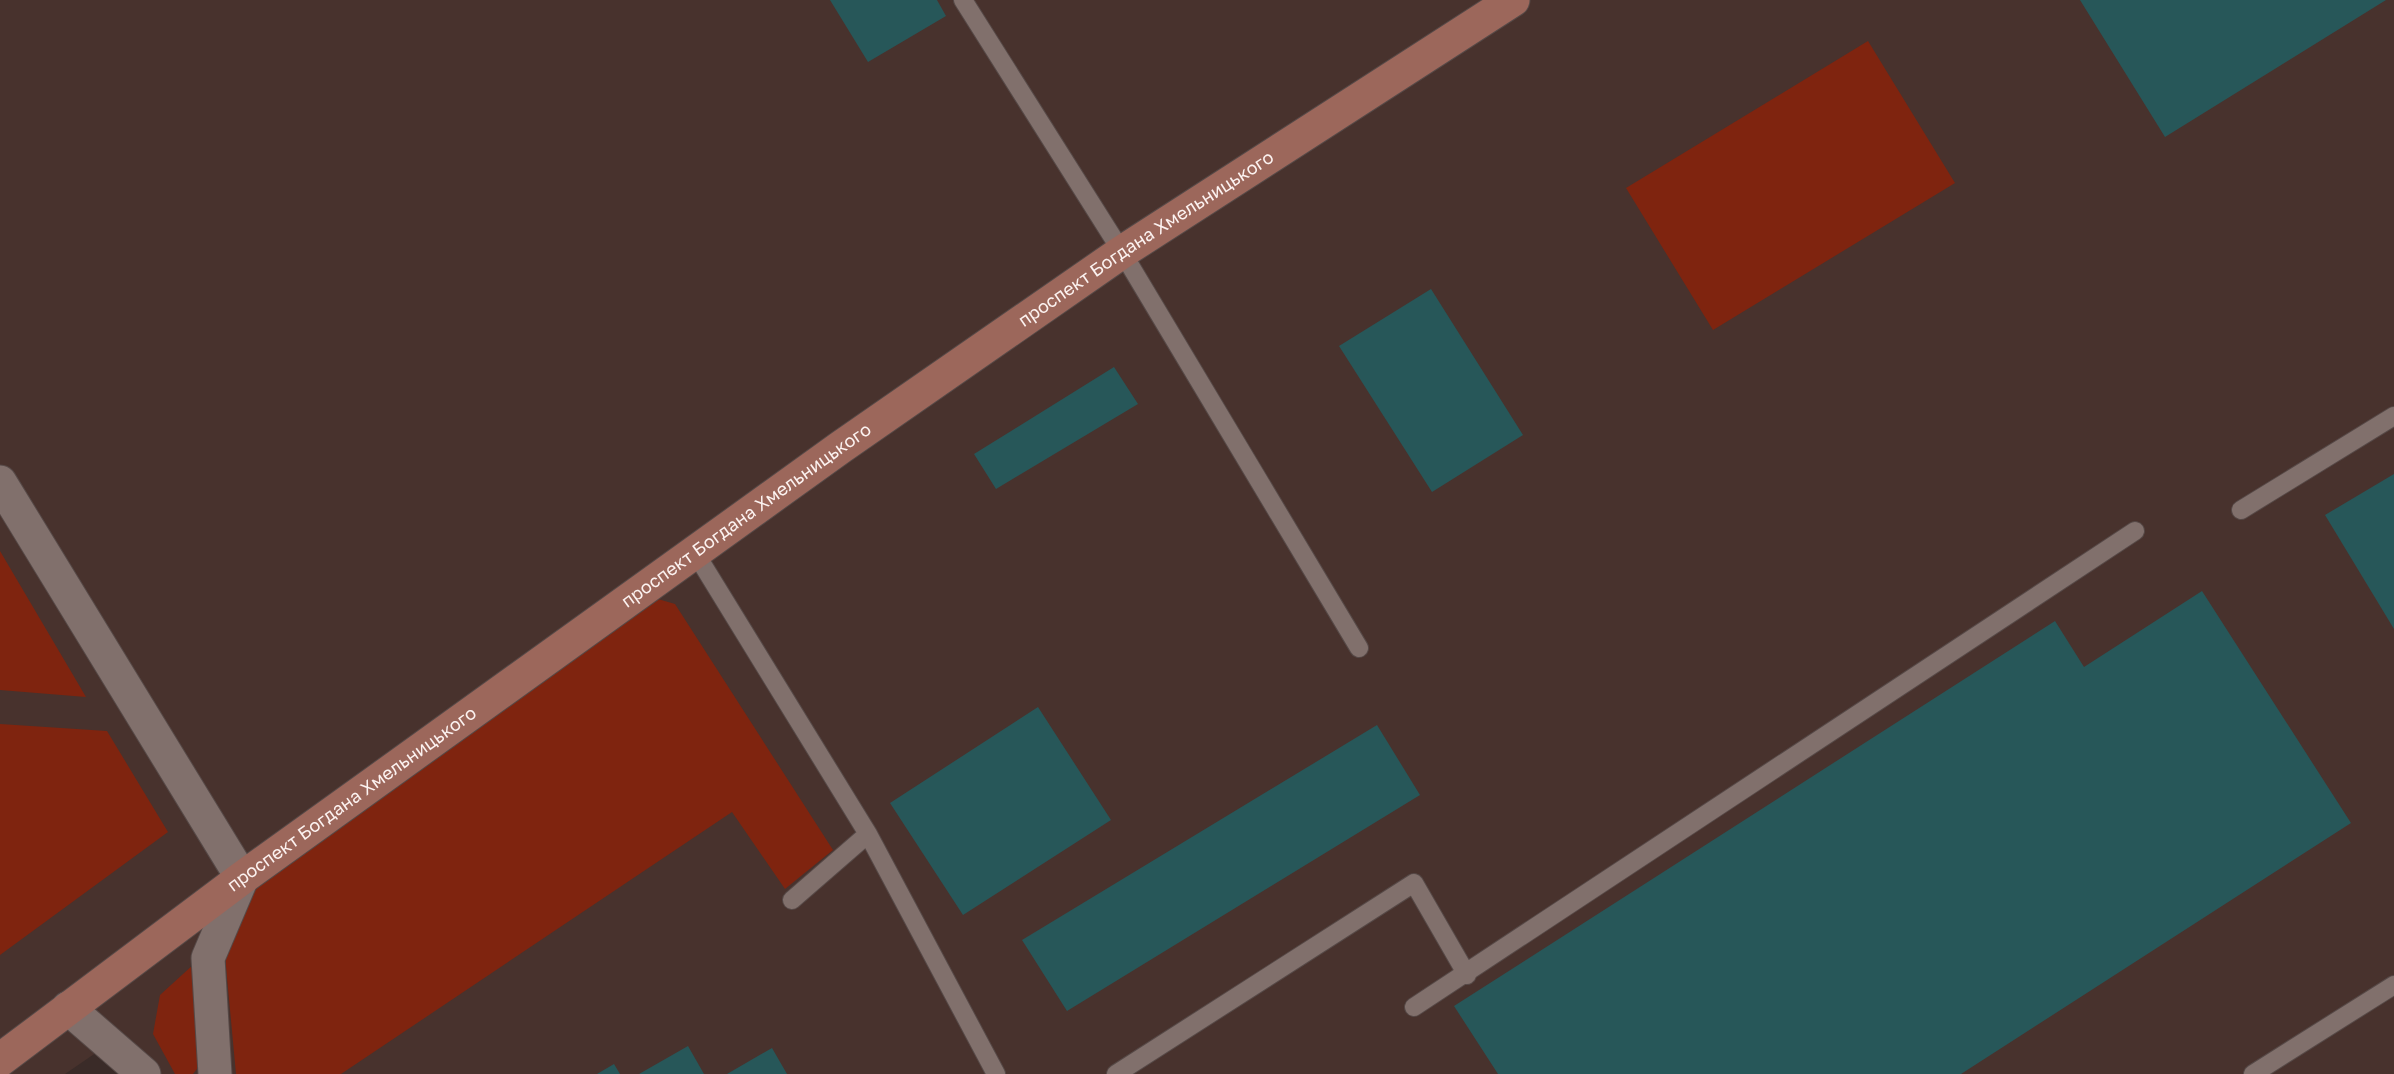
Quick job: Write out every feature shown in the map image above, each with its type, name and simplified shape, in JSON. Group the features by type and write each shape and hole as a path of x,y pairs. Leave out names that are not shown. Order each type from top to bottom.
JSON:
{"main road":[{"name":"проспект Богдана Хмельницького","path":"0,1060 242,878 696,554 841,447 1122,252 1513,0"}],"street":[{"path":"0,482 242,878 208,958 215,1074"},
{"path":"68,1008 144,1074"}],"lane":[{"path":"963,0 1122,252 1359,648"},
{"path":"2241,510 2394,416"},
{"path":"1414,1007 1467,975 2135,531"},
{"path":"696,554 868,834 996,1074"},
{"path":"792,900 868,834"},
{"path":"1116,1074 1414,883 1467,975"},
{"path":"2253,1074 2394,986"}],"shaded area":[{"path":"0,0 2394,0 2394,1074 134,1074 103,1048 65,1074 0,1074"},
{"path":"1868,41 1955,183 1713,330 1626,188"},
{"path":"0,551 86,697 0,690"},
{"path":"651,597 675,604 833,850 785,889 732,812 341,1074 236,1074 225,956 256,886"},
{"path":"0,724 107,731 168,832 0,955"},
{"path":"194,964 199,1066 193,1074 175,1074 153,1034 160,995"}],"building":[{"path":"830,0 937,0 946,16 868,62"},
{"path":"2080,0 2386,0 2165,137"},
{"path":"1431,289 1523,435 1432,492 1339,346"},
{"path":"1114,367 1138,404 996,489 974,454"},
{"path":"2394,474 2394,629 2325,515"},
{"path":"2202,591 2351,823 1961,1074 1498,1074 1454,1006 2055,621 2084,667"},
{"path":"1038,707 1111,820 963,915 890,803"},
{"path":"1377,725 1420,795 1067,1011 1022,940"},
{"path":"688,1046 704,1074 639,1074"},
{"path":"772,1048 787,1074 727,1074"},
{"path":"614,1064 620,1074 597,1074"}]}
